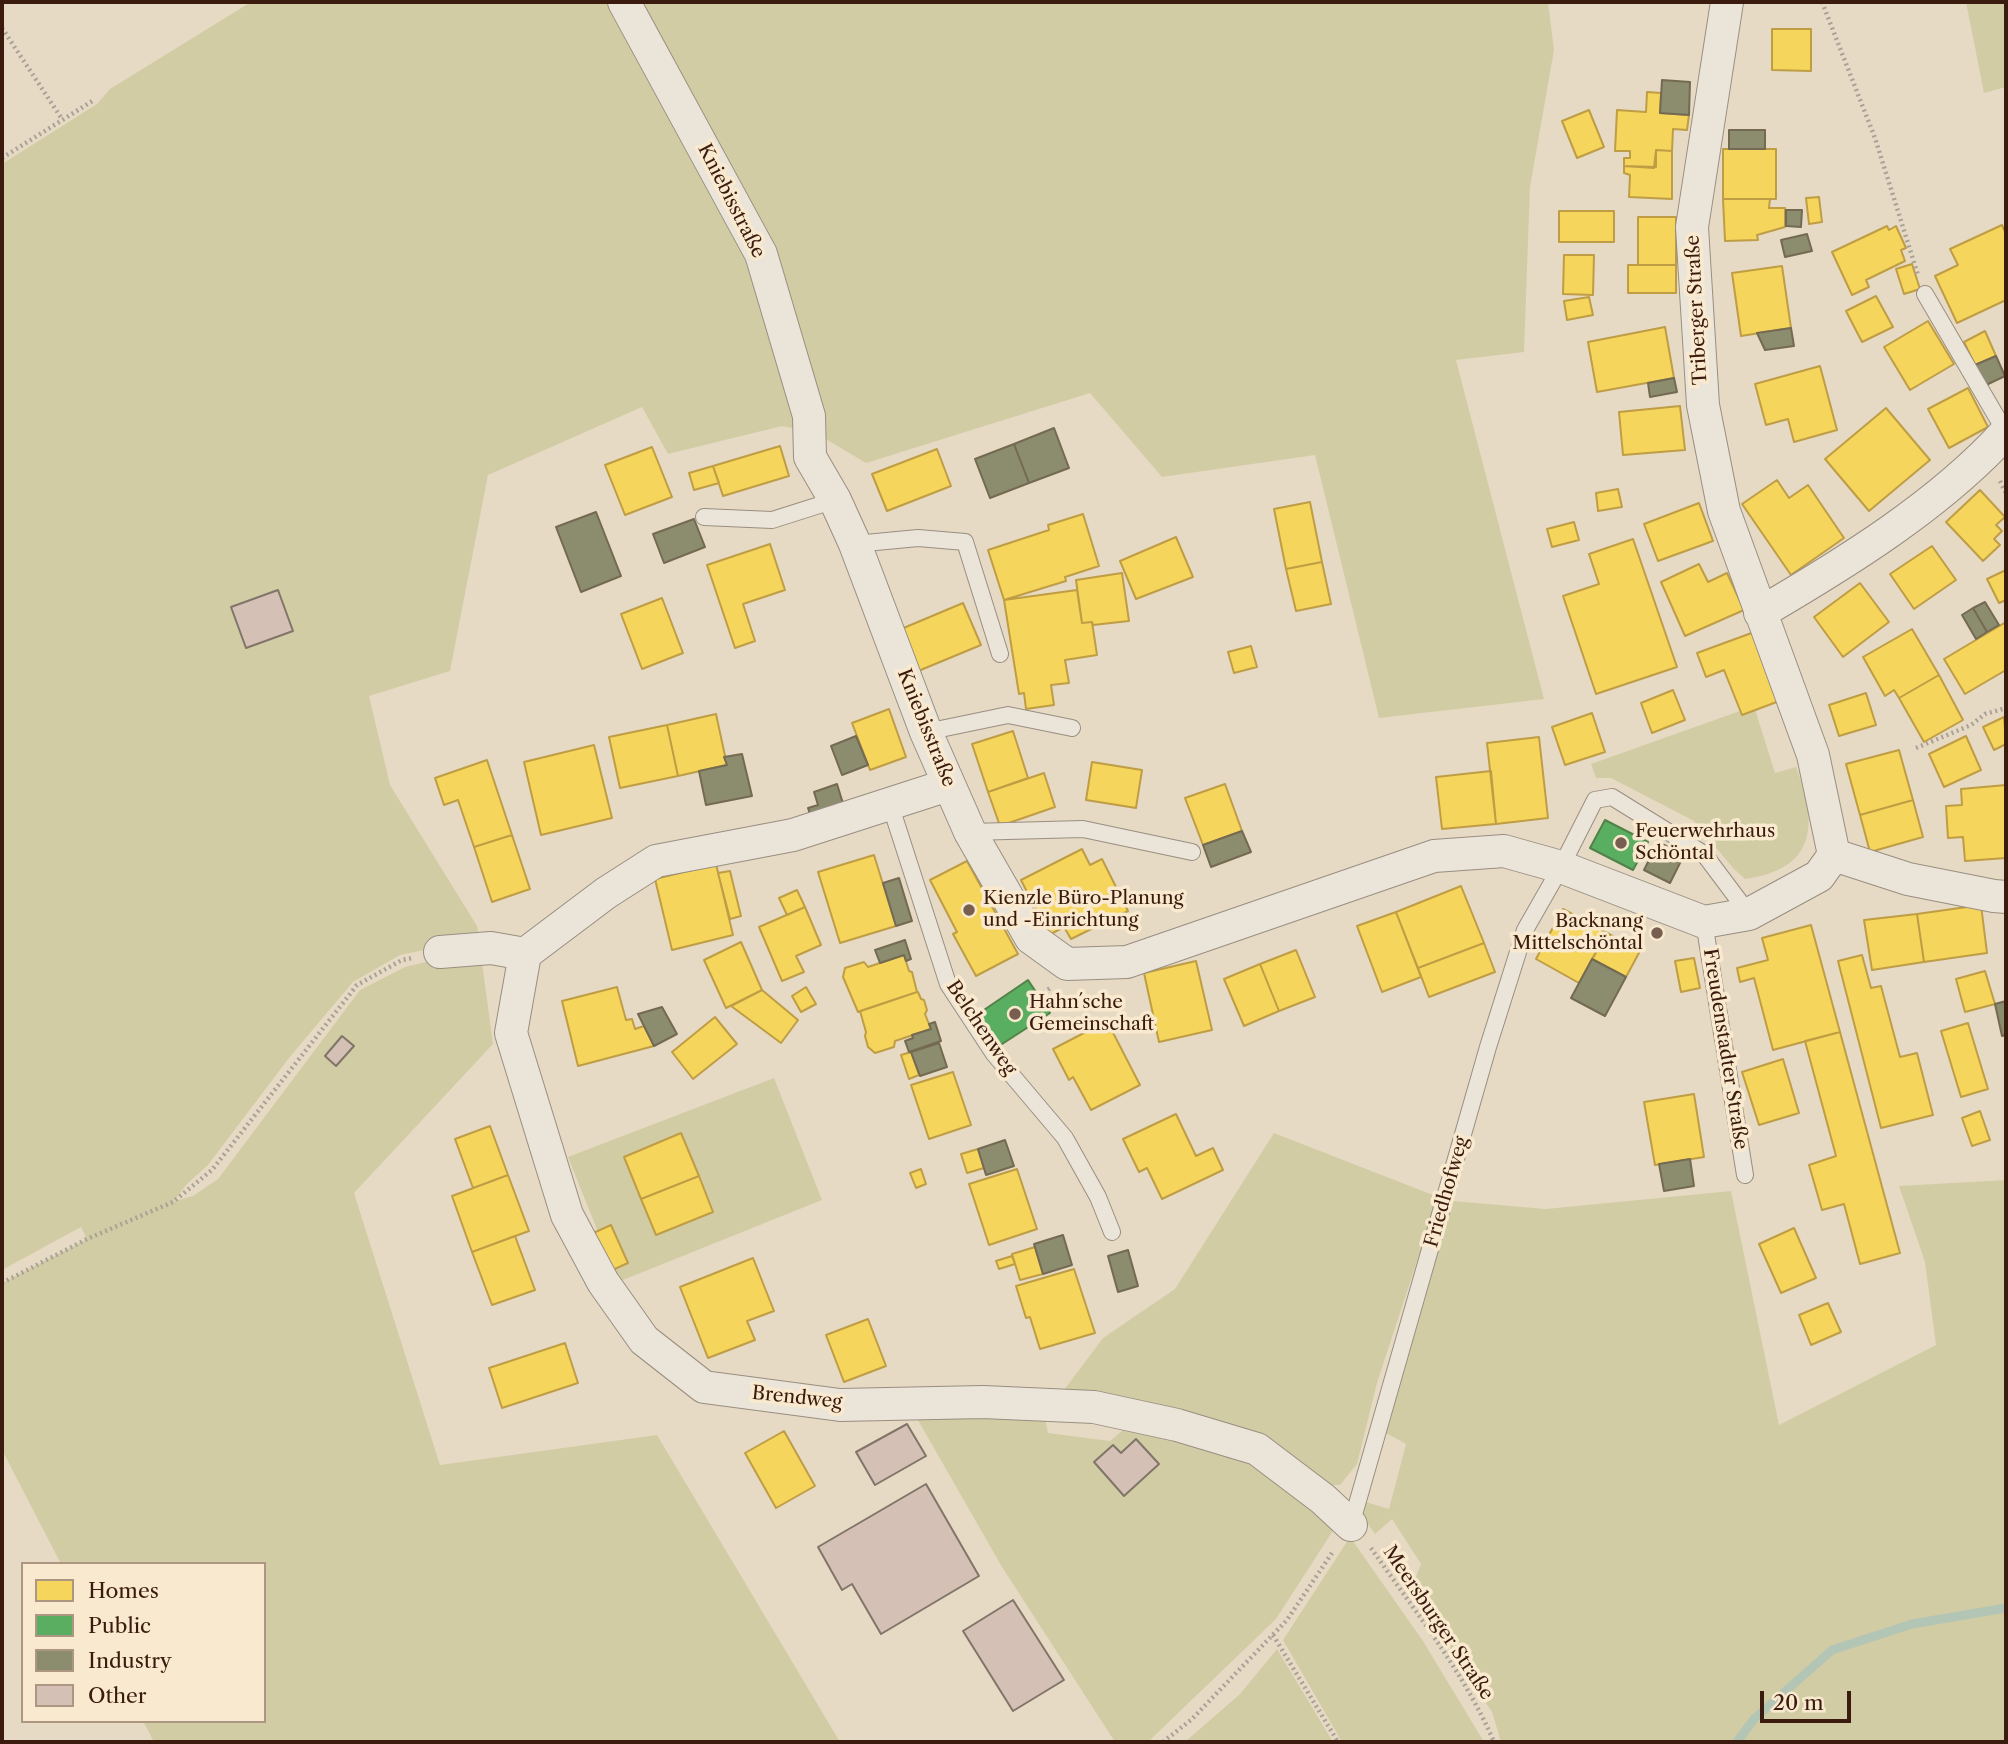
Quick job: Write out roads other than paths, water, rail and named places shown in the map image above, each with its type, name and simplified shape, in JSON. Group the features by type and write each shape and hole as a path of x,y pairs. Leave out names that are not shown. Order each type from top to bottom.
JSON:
{"street":[{"name":"Kniebisstraße","path":"624,2 761,254 809,416 810,457 835,500 855,544 948,785 970,832 1031,938 1067,964 1127,962 1434,856 1504,851 1561,867"},
{"name":"Triberger Straße","path":"1727,2 1692,227 1703,405 1724,511 1760,613"},
{"path":"2006,433 1985,456 1919,509 1825,576 1760,613 1813,755 1834,855 1908,879 2006,897"},
{"path":"440,952 491,948 525,954 606,893 656,861 793,835 948,785"},
{"name":"Freudenstadter Straße","path":"1561,867 1704,922 1749,914 1819,876 1834,855"},
{"name":"Brendweg","path":"525,954 512,1033 566,1215 603,1282 644,1340 704,1387 840,1405 983,1402 1177,1425 1257,1449 1323,1499 1352,1525"}],"lane":[{"path":"1925,294 2006,433"},
{"path":"704,517 772,520 835,500"},
{"path":"855,544 918,538 965,542 1000,654"},
{"path":"926,732 1008,715 1072,728"},
{"name":"Friedhofweg","path":"1352,1525 1524,930 1561,867 1595,800 1612,797 1703,854 1749,914"},
{"name":"Belchenweg","path":"890,804 948,984 993,1054 1065,1138 1098,1197 1112,1231"},
{"path":"970,832 1083,829 1192,852"},
{"name":"Freudenstadter Straße","path":"1704,922 1745,1175"}],"waterway":[{"path":"1737,1742 1754,1719 1832,1650 1912,1624 2006,1608"}],"place":[{"name":"Feuerwehrhaus Schöntal","path":"1621,843"},
{"name":"Kienzle Büro-Planung und -Einrichtung","path":"969,910"},
{"name":"Backnang Mittelschöntal","path":"1657,933"},
{"name":"Hahn´sche Gemeinschaft","path":"1015,1014"}]}
